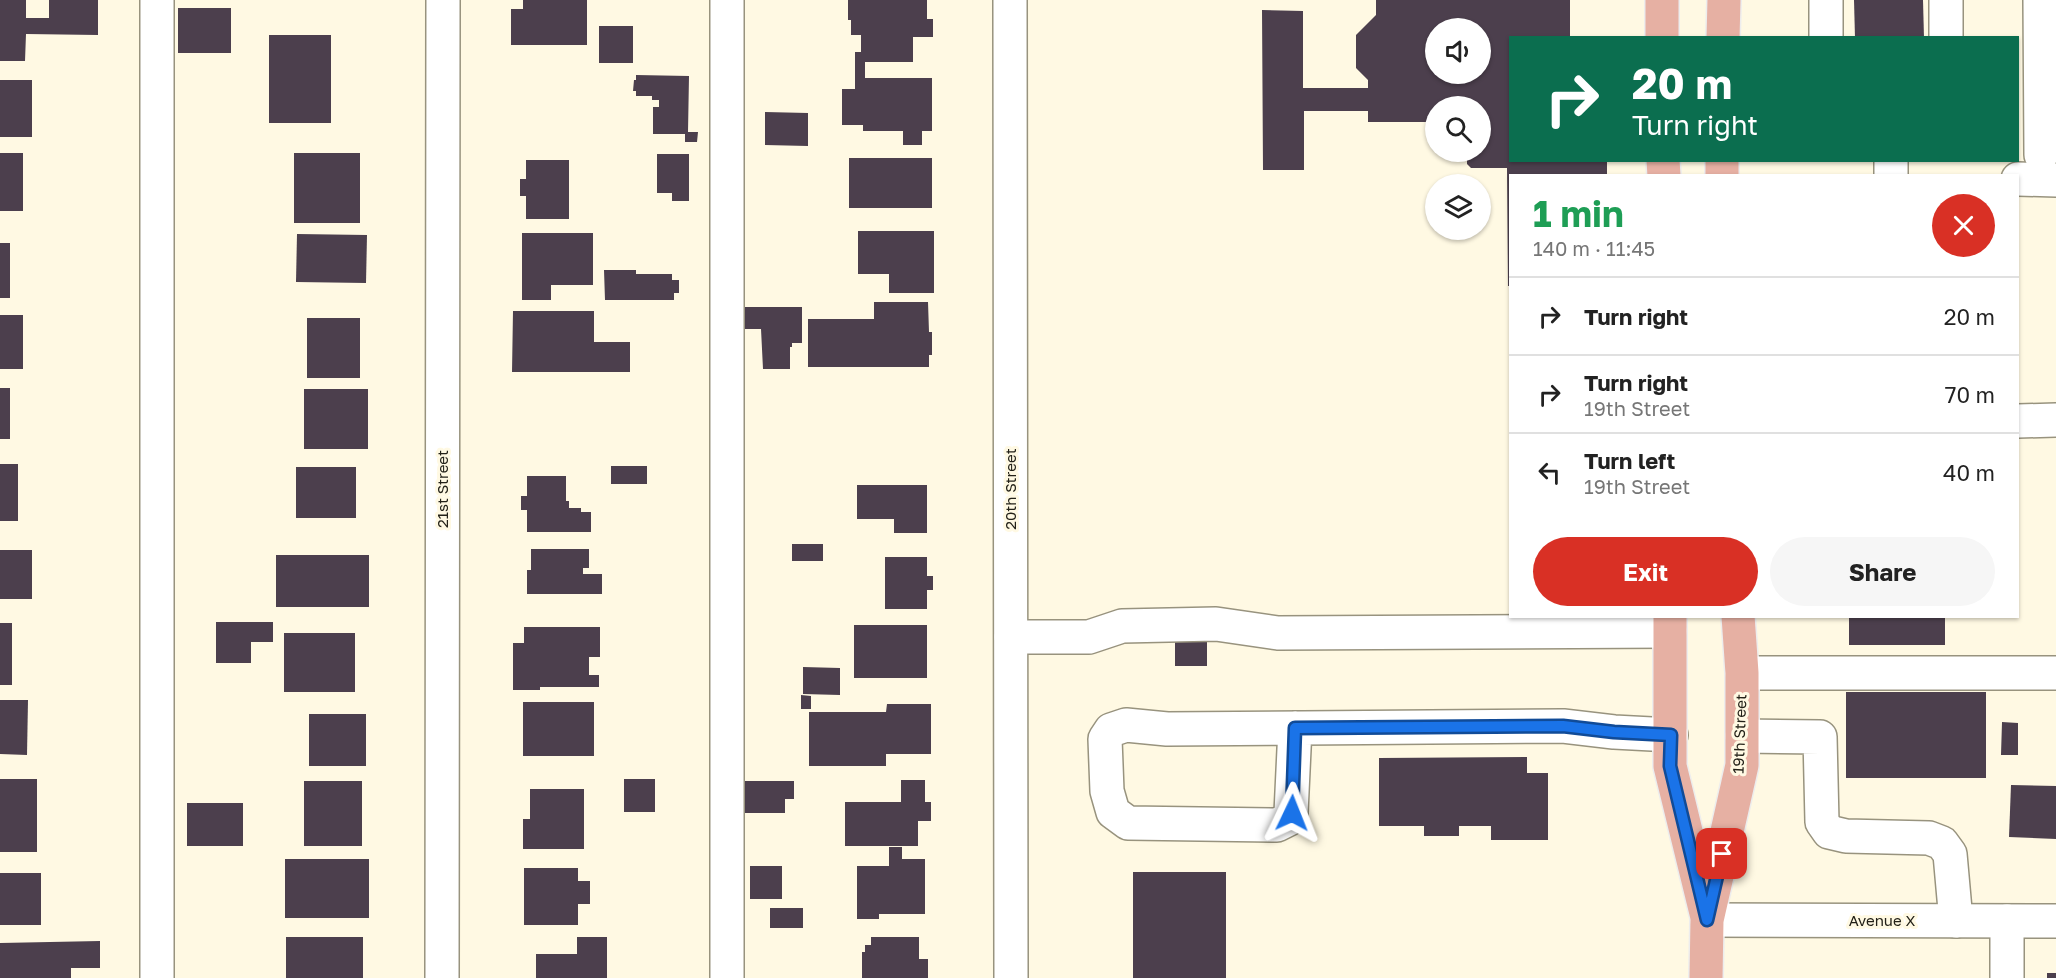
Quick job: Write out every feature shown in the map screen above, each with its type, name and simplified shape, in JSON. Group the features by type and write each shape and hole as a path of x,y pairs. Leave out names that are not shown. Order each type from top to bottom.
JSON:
{"main road":[{"path":"1662,0 1662,36"},
{"path":"1723,36 1724,0"},
{"name":"19th Street","path":"1706,978 1707,920 1742,765 1742,673 1738,618"},
{"name":"19th Street","path":"1670,624 1670,766 1707,920"}],"street":[{"path":"157,0 157,978"},
{"name":"21st Street","path":"442,978 443,0"},
{"path":"727,0 727,978"},
{"name":"20th Street","path":"1010,0 1011,978"},
{"path":"1826,0 1826,36"},
{"path":"1946,0 1946,36"},
{"path":"2019,178 2043,161 2040,0"},
{"path":"2019,420 2056,420"},
{"path":"1011,637 1089,637 1122,626 1216,624 1278,633 1670,624"},
{"path":"1742,673 2056,673"},
{"path":"1295,728 1292,813 1289,819 1277,825 1128,823 1113,812 1107,791 1105,739 1111,730 1126,726 1167,729 1295,728 1563,726 1671,735"},
{"path":"1742,736 1820,737 1822,822 1829,832 1846,836 1929,838 1942,843 1950,854 1956,921"},
{"name":"Avenue X","path":"1707,920 2056,921"},
{"path":"2007,921 2007,978"}],"building":[{"path":"0,0 26,0 26,18 49,18 49,0 98,0 98,35 26,34 25,61 0,61"},
{"path":"523,0 587,0 587,45 511,45 511,9 523,9"},
{"path":"848,0 927,0 927,19 933,19 933,37 913,37 913,62 865,62 865,78 932,78 932,131 922,131 922,145 903,145 903,131 863,131 863,125 842,125 842,89 855,89 855,52 861,52 861,35 851,35"},
{"path":"1376,0 1570,0 1570,36 1509,36 1509,162 1607,162 1607,174 1509,174 1508,286 1507,168 1471,168 1467,164 1467,162 1491,162 1491,96 1425,96 1425,122 1368,122 1368,111 1304,111 1304,170 1263,170 1262,10 1303,11 1303,88 1368,88 1368,80 1356,68 1356,35 1376,15"},
{"path":"1854,0 1923,0 1924,36 1855,36"},
{"path":"178,8 231,8 231,53 178,53"},
{"path":"599,26 633,26 633,63 599,63"},
{"path":"269,35 331,35 331,123 269,123"},
{"path":"636,75 689,76 688,132 698,132 697,142 685,142 685,134 653,134 653,107 659,107 659,100 652,100 652,96 636,96 636,91 633,91"},
{"path":"0,80 32,80 32,137 0,137"},
{"path":"765,112 808,113 808,146 765,145"},
{"path":"0,153 23,153 23,211 0,211"},
{"path":"294,153 360,153 360,223 294,223"},
{"path":"657,154 689,154 689,201 672,201 672,193 657,193"},
{"path":"849,158 932,158 932,208 849,208"},
{"path":"526,160 569,160 569,219 526,219 526,196 520,196 520,179 526,179"},
{"path":"858,231 934,231 934,293 889,293 889,274 858,274"},
{"path":"522,233 593,233 593,285 551,285 551,300 522,300"},
{"path":"297,234 367,235 366,283 296,282"},
{"path":"0,243 10,243 10,298 0,298"},
{"path":"604,270 636,270 636,274 672,274 672,280 679,280 679,293 674,293 674,300 605,300"},
{"path":"874,302 928,302 929,332 932,332 932,355 929,355 929,367 808,367 808,319 874,319"},
{"path":"745,307 802,307 802,343 792,343 790,347 790,369 763,369 761,329 745,329"},
{"path":"513,311 594,311 594,342 630,342 630,372 512,372"},
{"path":"0,315 23,315 23,369 0,369"},
{"path":"307,318 360,318 360,378 307,378"},
{"path":"0,388 10,388 10,439 0,439"},
{"path":"304,389 368,389 368,449 304,449"},
{"path":"0,464 18,464 18,521 0,521"},
{"path":"611,466 647,466 647,484 611,484"},
{"path":"296,467 356,467 356,518 296,518"},
{"path":"527,476 566,476 566,501 569,501 569,508 581,508 581,512 591,512 591,532 527,532 527,510 521,510 521,496 527,496"},
{"path":"857,485 927,485 927,533 894,533 894,519 857,519"},
{"path":"792,544 823,544 823,561 792,561"},
{"path":"531,549 589,549 589,568 583,568 583,574 602,574 602,594 527,594 527,570 531,570"},
{"path":"0,550 32,550 32,599 0,599"},
{"path":"276,555 369,555 369,607 276,607"},
{"path":"885,557 927,557 927,576 933,576 933,590 927,590 927,609 885,609"},
{"path":"1849,618 1945,618 1945,645 1849,645"},
{"path":"216,622 273,622 273,642 251,642 251,663 216,663"},
{"path":"0,623 12,623 12,685 0,685"},
{"path":"854,625 927,625 927,678 854,678"},
{"path":"524,627 600,627 600,657 589,657 589,675 599,675 599,687 540,687 540,690 513,690 513,643 524,643"},
{"path":"1175,629 1207,629 1207,666 1175,666"},
{"path":"284,633 355,633 355,692 284,692"},
{"path":"803,667 840,668 840,695 803,694"},
{"path":"1846,692 1986,692 1986,778 1846,778"},
{"path":"801,695 811,696 811,709 801,709"},
{"path":"0,700 28,700 27,755 0,754"},
{"path":"523,702 594,702 594,756 523,756"},
{"path":"887,704 931,704 931,754 886,754 886,766 809,766 809,712 886,712"},
{"path":"309,714 366,714 366,766 309,766"},
{"path":"2002,722 2018,723 2018,755 2001,755"},
{"path":"1527,757 1527,773 1548,773 1548,840 1491,840 1491,826 1459,826 1459,836 1424,836 1424,826 1379,826 1379,758"},
{"path":"0,779 37,779 37,852 0,852"},
{"path":"624,779 655,779 655,812 624,812"},
{"path":"901,780 925,780 925,802 931,802 931,821 918,821 918,846 845,846 845,802 901,802"},
{"path":"304,781 362,781 362,846 304,846"},
{"path":"742,781 794,781 794,799 785,799 785,813 742,813"},
{"path":"2011,785 2056,786 2056,839 2009,837"},
{"path":"530,789 584,789 584,849 523,849 523,819 530,819"},
{"path":"187,803 243,803 243,846 187,846"},
{"path":"889,847 902,847 902,859 925,859 925,914 879,914 879,919 857,919 857,866 889,866"},
{"path":"285,859 369,859 369,918 285,918"},
{"path":"750,866 782,866 782,899 750,899"},
{"path":"524,868 578,868 578,881 590,881 590,904 578,904 578,925 524,925"},
{"path":"1133,872 1226,872 1226,978 1133,978"},
{"path":"0,873 41,873 41,925 0,925"},
{"path":"770,908 803,908 803,928 770,928"},
{"path":"286,937 363,937 363,978 286,978"},
{"path":"577,937 607,937 607,978 536,978 536,954 577,954"},
{"path":"871,937 919,937 919,959 928,959 928,978 862,978 862,952 865,952 865,945 871,945"},
{"path":"100,941 100,968 71,968 71,978 0,978 0,943"},
{"path":"2047,973 2056,973 2056,978 2047,978"}],"route":[{"path":"1292,813 1295,728 1563,726 1671,735 1670,766 1707,920 1722,854"}]}
